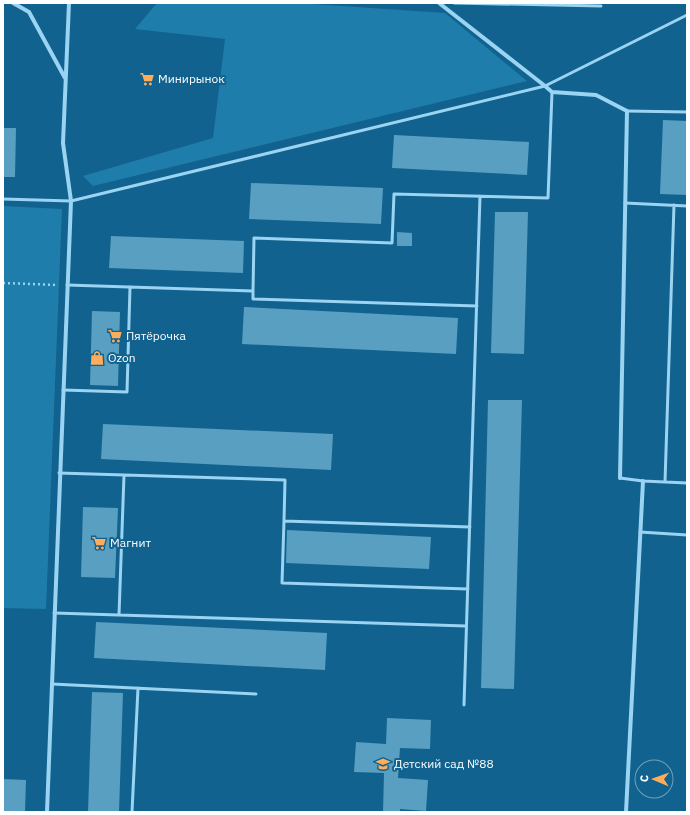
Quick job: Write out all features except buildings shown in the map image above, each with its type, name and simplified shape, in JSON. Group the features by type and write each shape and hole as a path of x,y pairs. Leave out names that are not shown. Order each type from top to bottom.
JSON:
{"street":[{"path":"13,3 29,12 66,79"},
{"path":"47,812 59,473 71,202 63,144 69,3"},
{"path":"439,3 552,92 596,95 627,111 620,478"},
{"path":"626,812 643,481"}],"lane":[{"path":"454,3 601,6"},
{"path":"3,200 71,202 545,86 687,14"},
{"path":"477,306 253,300 254,238 392,242 394,194 548,198 552,92"},
{"path":"627,111 687,112"},
{"path":"464,705 480,196"},
{"path":"625,203 687,206"},
{"path":"665,482 674,205"},
{"path":"67,285 253,291"},
{"path":"63,390 127,392 130,287"},
{"path":"59,473 285,480 282,583 468,589"},
{"path":"119,615 124,475"},
{"path":"620,478 643,481 687,483"},
{"path":"284,521 470,526"},
{"path":"640,532 687,535"},
{"path":"54,613 466,626"},
{"path":"52,684 256,694"},
{"path":"132,812 138,688"}],"path":[{"path":"3,283 67,285"}],"shaded area":[{"path":"157,3 298,3 445,13 527,81 93,186 83,176 213,138 225,39 135,29"},
{"path":"3,206 62,209 46,609 3,608"}],"place":[{"name":"Минирынок","path":"147,79"},
{"name":"Пятёрочка","path":"115,336"},
{"name":"Ozon","path":"97,358"},
{"name":"Магнит","path":"99,543"},
{"name":"Детский сад №88","path":"383,764"}]}
